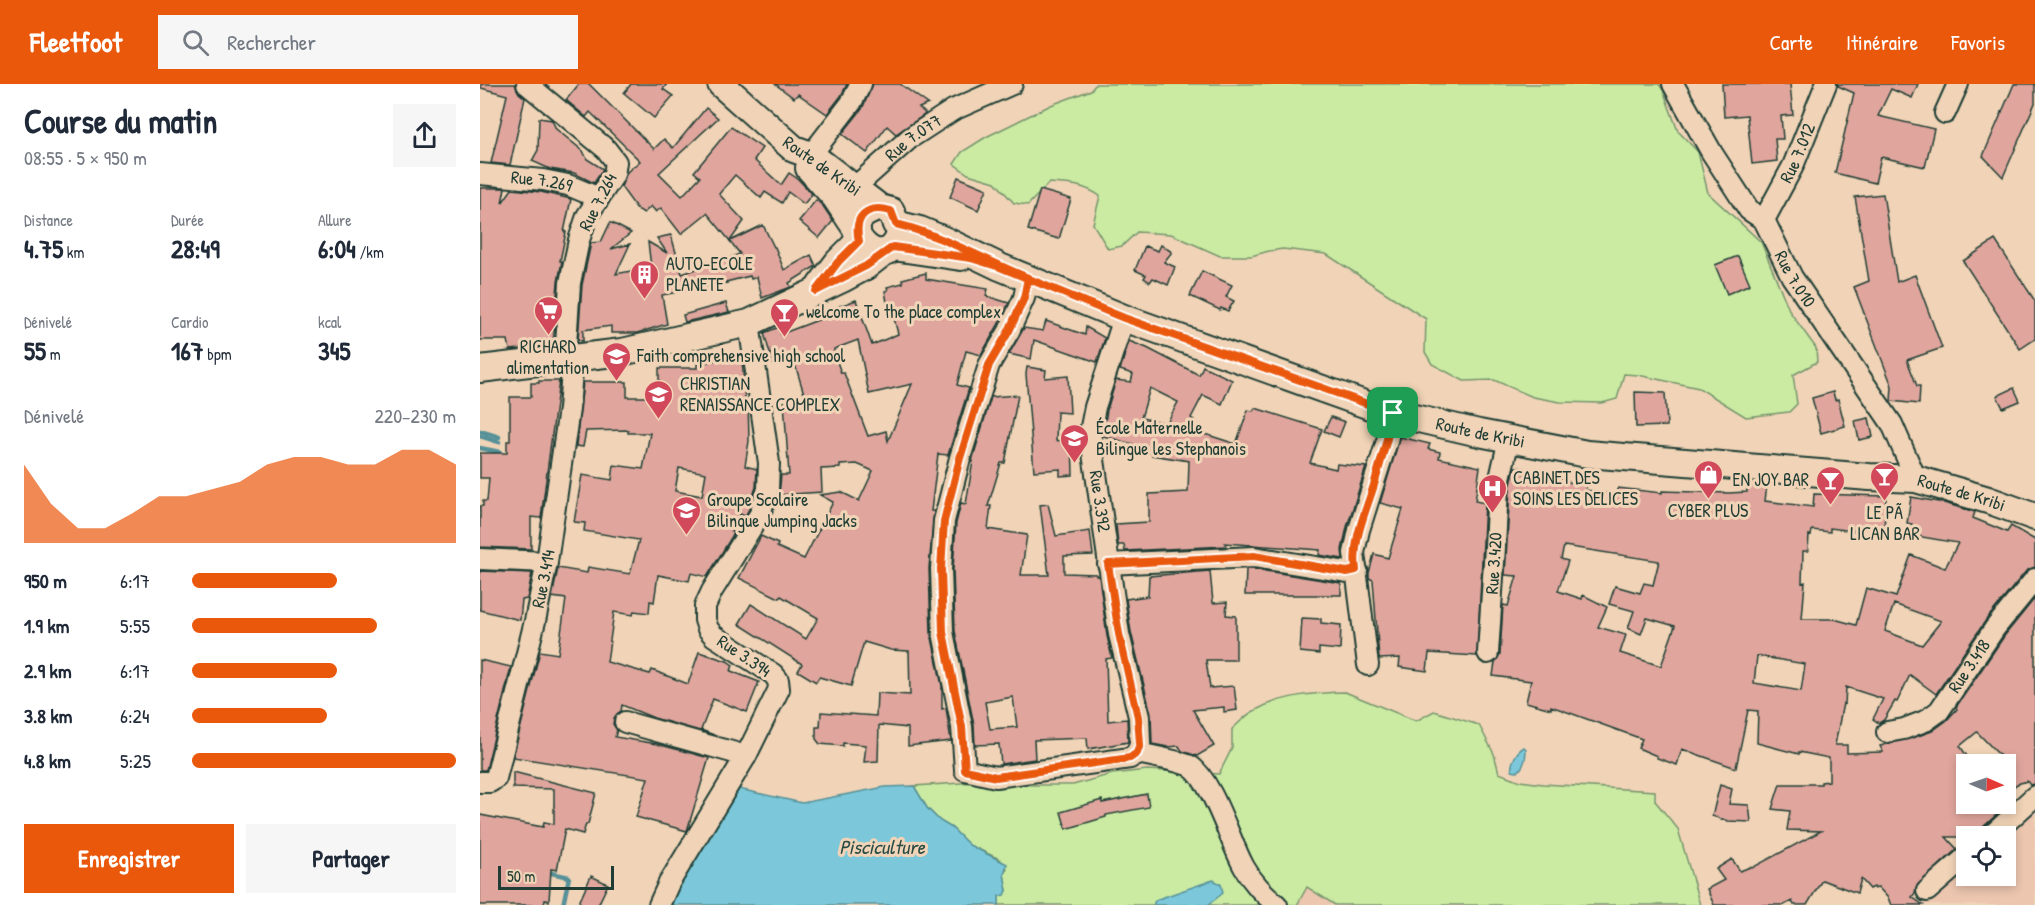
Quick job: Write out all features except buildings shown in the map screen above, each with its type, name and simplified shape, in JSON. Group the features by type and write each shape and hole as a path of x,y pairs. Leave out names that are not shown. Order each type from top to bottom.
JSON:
{"main road":[{"name":"Route de Kribi","path":"721,84 802,152 854,188 888,233 1000,267 1124,318 1393,413 1587,454 1916,479 1988,500 2035,517"},
{"path":"802,152 835,197 866,248 874,252 888,233"},
{"path":"816,291 858,235 860,218 868,210 888,233"},
{"path":"480,369 622,352 749,323 866,266 888,233"}],"street":[{"name":"Rue 7.264","path":"527,84 616,162 614,174 587,216 579,240 570,283 569,359"},
{"path":"802,152 851,103 861,84"},
{"name":"Rue 7.077","path":"854,188 910,138 953,110 1012,84"},
{"name":"Rue 7.010","path":"1673,84 1712,153 1749,210 1764,220 1792,277 1893,424 1916,479"},
{"name":"Rue 7.012","path":"1764,220 1793,166 1826,84"},
{"path":"1945,113 1958,84"},
{"name":"Rue 7.269","path":"480,174 543,180 568,185 599,198"},
{"path":"1028,278 1024,298 1009,331 989,365 960,458 944,521 941,569 943,632 962,727 965,761 996,777 1130,758 1137,753 1190,766 1208,786 1240,859 1253,882 1276,905"},
{"name":"Rue 3.392","path":"1124,318 1095,407 1090,432 1119,634 1138,717 1140,744 1137,753"},
{"name":"Rue 3.394","path":"659,905 669,883 747,756 779,689 778,680 773,674 714,636 705,620 705,606 712,591 760,514 768,489 769,463 749,323"},
{"name":"Rue 3.414","path":"480,782 490,782 496,778 535,621 547,562 569,410 569,359"},
{"path":"1368,666 1354,553 1393,413"},
{"name":"Rue 3.420","path":"1488,653 1498,487 1509,439"},
{"path":"1108,564 1254,556 1347,572 1356,570"},
{"path":"480,559 547,562"},
{"name":"Rue 3.418","path":"1887,732 1904,729 1925,721 1939,711 1995,628 2035,579"},
{"path":"625,722 747,756"},
{"path":"2002,826 2035,796"},
{"path":"1928,891 1956,866"}],"shaded area":[{"path":"2035,801 2035,905 1916,905 1942,886 1956,880 1956,886 2016,886 2016,826 2009,826"},
{"path":"1307,887 1335,905 1297,905"}],"green space":[{"path":"1096,84 1659,84 1678,131 1698,152 1708,193 1761,242 1790,312 1816,348 1817,362 1793,375 1797,404 1789,412 1746,417 1699,388 1624,374 1617,399 1602,403 1560,402 1533,397 1494,380 1464,381 1432,364 1425,352 1426,319 1326,254 1283,249 1251,256 1220,256 1171,234 1137,232 1122,246 1108,249 1093,224 1100,196 1094,192 1075,185 1049,183 1028,205 1014,203 995,182 968,174 954,164 962,152 986,137 1051,105 1091,90"},
{"path":"1345,692 1416,721 1434,711 1479,725 1494,754 1499,773 1520,781 1655,791 1655,801 1678,829 1700,905 1335,905 1307,887 1297,905 999,905 999,896 1007,891 1004,874 1007,868 1000,859 969,845 952,828 940,821 927,808 914,786 977,782 1073,785 1112,774 1147,770 1219,774 1232,748 1232,729 1251,713 1287,698"}],"water":[{"path":"1524,747 1526,752 1523,765 1517,772 1512,771 1515,758"},
{"name":"Pisciculture","path":"914,786 927,808 940,821 952,828 969,845 1007,864 1004,874 1007,891 1004,895 999,896 999,905 664,905 730,787 802,803 885,787"},
{"path":"1213,880 1221,884 1223,893 1208,905 1154,905 1158,899"}],"waterway":[{"path":"480,431 499,437"},
{"path":"480,436 499,442"},
{"path":"480,448 500,452"},
{"path":"547,872 569,877 563,905"}],"place":[{"name":"AUTO-ECOLE PLANETE","path":"645,300"},
{"name":"RICHARD alimentation","path":"548,336"},
{"name":"welcome To the place complex","path":"785,338"},
{"name":"Faith comprehensive high school","path":"616,382"},
{"name":"CHRISTIAN RENAISSANCE COMPLEX","path":"659,420"},
{"name":"École Maternelle Bilingue les Stephanois","path":"1075,464"},
{"name":"CYBER PLUS","path":"1708,500"},
{"name":"LE PÃ LICAN BAR","path":"1885,502"},
{"name":"EN JOY BAR","path":"1830,506"},
{"name":"CABINET DES SOINS LES DELICES","path":"1492,514"},
{"name":"Groupe Scolaire Bilingue Jumping Jacks","path":"686,536"}],"route":[{"path":"1393,413 1124,318 1028,278 1000,267 971,258 893,247 866,266 816,291 838,262 859,241 857,230 860,218 868,210 880,208 891,211 896,224 920,230 1028,278 1024,298 1009,331 989,365 960,458 944,521 941,569 943,632 962,727 965,770 996,777 1130,758 1137,753 1140,744 1138,717 1119,634 1108,564 1254,556 1347,572 1356,570 1354,553 1359,530 1387,441 1393,413"}]}
